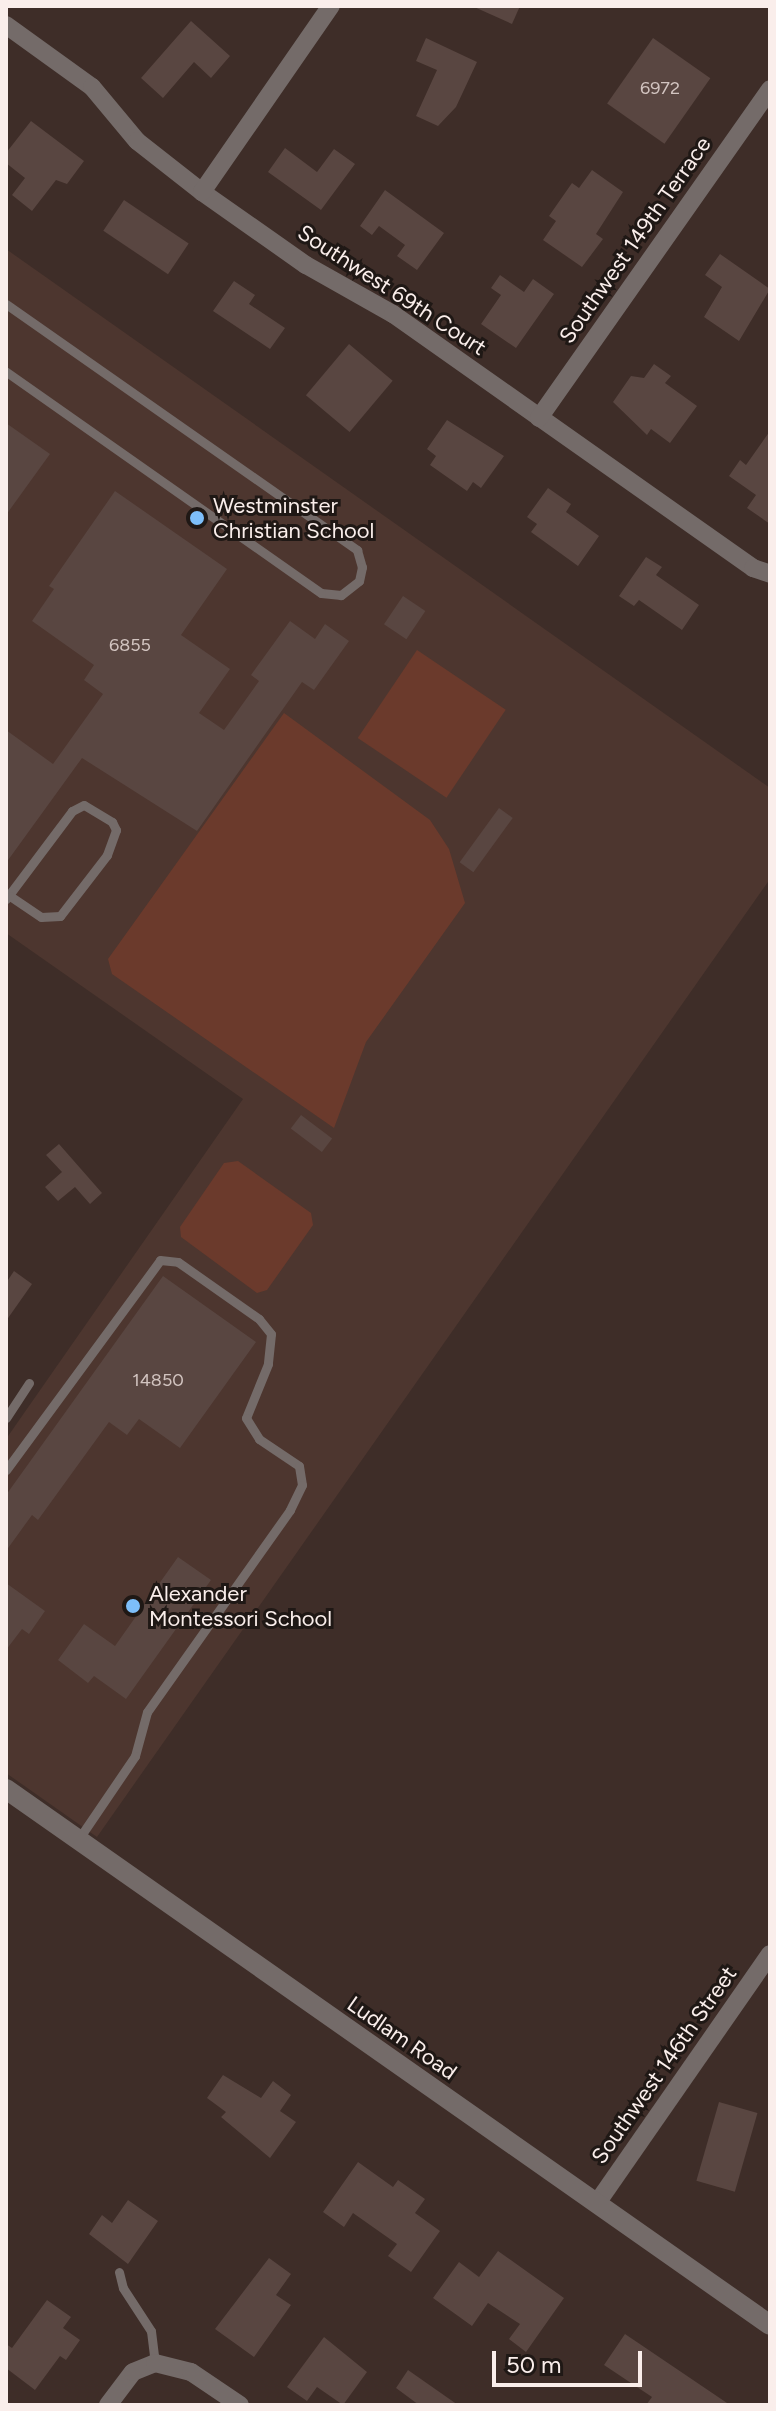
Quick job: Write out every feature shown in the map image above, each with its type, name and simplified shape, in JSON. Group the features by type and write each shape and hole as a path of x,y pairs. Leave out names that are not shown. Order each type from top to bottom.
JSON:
{"street":[{"path":"202,192 331,6"},
{"name":"Southwest 69th Court","path":"6,25 92,87 137,141 202,192 306,265 393,314 753,568 770,574"},
{"name":"Southwest 149th Terrace","path":"539,418 770,89"},
{"name":"Ludlam Road","path":"6,1789 770,2325"},
{"name":"Southwest 146th Street","path":"597,2203 770,1954"},
{"path":"108,2405 149,2364 191,2372 240,2405"}],"lane":[{"path":"6,372 321,593 341,595 359,581 362,567 357,550 9,308"},
{"path":"84,805 112,822 116,830 107,855 60,916 41,917 8,898 72,811 84,805"},
{"path":"6,1470 160,1260 178,1262 259,1319 273,1345 246,1418 259,1439 299,1466 302,1485 290,1510 147,1712 135,1756 78,1840"},
{"path":"6,1418 29,1383"},
{"path":"119,2272 151,2331 149,2364"}],"shaded area":[{"name":"Westminster Christian School","path":"6,249 770,788 770,879 97,1837 6,1773 6,1439 243,1099 6,933"},
{"path":"417,650 506,710 446,798 358,738"},
{"path":"284,713 430,820 449,849 465,903 366,1042 334,1128 112,974 108,959"},
{"path":"238,1161 311,1213 313,1225 267,1290 257,1293 181,1237 180,1227 224,1163"}],"building":[{"path":"472,6 520,6 512,24"},
{"path":"191,21 230,56 211,78 194,62 163,98 141,78"},
{"path":"426,38 477,62 456,107 438,126 416,116 437,70 416,61"},
{"path":"653,38 710,78 664,144 607,104"},
{"path":"31,121 84,161 67,184 56,180 32,211 12,195 25,178 6,163 6,153"},
{"path":"285,148 317,172 334,149 355,164 321,210 268,172"},
{"path":"592,170 623,192 596,234 603,239 582,267 543,240 556,221 549,216 572,183 579,188"},
{"path":"385,190 444,233 417,270 397,256 405,245 379,226 372,235 360,226"},
{"path":"124,200 189,244 168,274 103,231"},
{"path":"720,254 770,289 739,341 704,317 722,287 705,275"},
{"path":"500,275 524,292 533,279 554,294 516,348 481,324 501,295 491,288"},
{"path":"234,281 255,295 249,304 285,328 270,349 213,311"},
{"path":"349,344 393,381 350,432 306,395"},
{"path":"654,364 671,376 665,383 697,406 670,443 651,429 647,435 613,402 631,376 644,378"},
{"path":"447,420 504,456 481,488 473,482 467,491 430,465 436,456 427,449"},
{"path":"6,423 50,454 6,515"},
{"path":"770,431 770,524 747,508 756,495 729,476 740,460 746,465"},
{"path":"548,488 571,504 566,512 599,536 578,566 531,532 537,524 527,517"},
{"path":"115,491 227,569 181,635 230,669 199,713 224,730 259,681 251,675 290,621 315,639 325,624 349,641 314,690 302,682 197,831 82,758 6,863 6,730 53,764 103,694 84,680 94,665 32,621 54,589 49,586"},
{"path":"646,557 662,567 656,575 699,605 682,630 639,600 634,606 619,596"},
{"path":"403,596 425,611 406,639 384,624"},
{"path":"499,808 513,818 473,872 460,862"},
{"path":"301,1115 332,1138 322,1152 291,1129"},
{"path":"59,1144 102,1193 90,1204 75,1187 58,1201 45,1187 62,1172 46,1155"},
{"path":"14,1271 32,1284 6,1321 6,1283"},
{"path":"163,1276 256,1342 180,1448 139,1419 127,1435 109,1422 38,1520 32,1515 6,1551 6,1495"},
{"path":"178,1557 211,1580 126,1699 94,1676 88,1683 58,1660 84,1624 115,1646"},
{"path":"6,1583 45,1611 29,1634 22,1629 6,1650"},
{"path":"223,2075 261,2098 273,2081 291,2095 280,2111 296,2122 270,2158 221,2117 226,2112 207,2098"},
{"path":"719,2102 757,2113 735,2192 696,2181"},
{"path":"358,2162 393,2187 398,2180 425,2199 415,2213 440,2231 411,2272 388,2256 397,2244 353,2213 344,2227 323,2212"},
{"path":"128,2200 158,2221 128,2264 89,2234 102,2215 112,2223"},
{"path":"498,2251 564,2298 526,2352 509,2339 520,2324 488,2303 472,2326 433,2298 459,2262 479,2277"},
{"path":"269,2258 291,2274 276,2295 291,2305 254,2357 215,2329"},
{"path":"47,2300 71,2317 63,2328 80,2340 66,2360 60,2356 35,2390 6,2368 6,2344 12,2348"},
{"path":"625,2334 730,2405 646,2405 652,2397 604,2365"},
{"path":"324,2337 367,2372 343,2405 317,2387 307,2401 287,2387"},
{"path":"408,2370 458,2405 419,2405 396,2388"}],"place":[{"name":"Westminster Christian School","path":"197,518"},
{"name":"Alexander Montessori School","path":"133,1606"}]}
